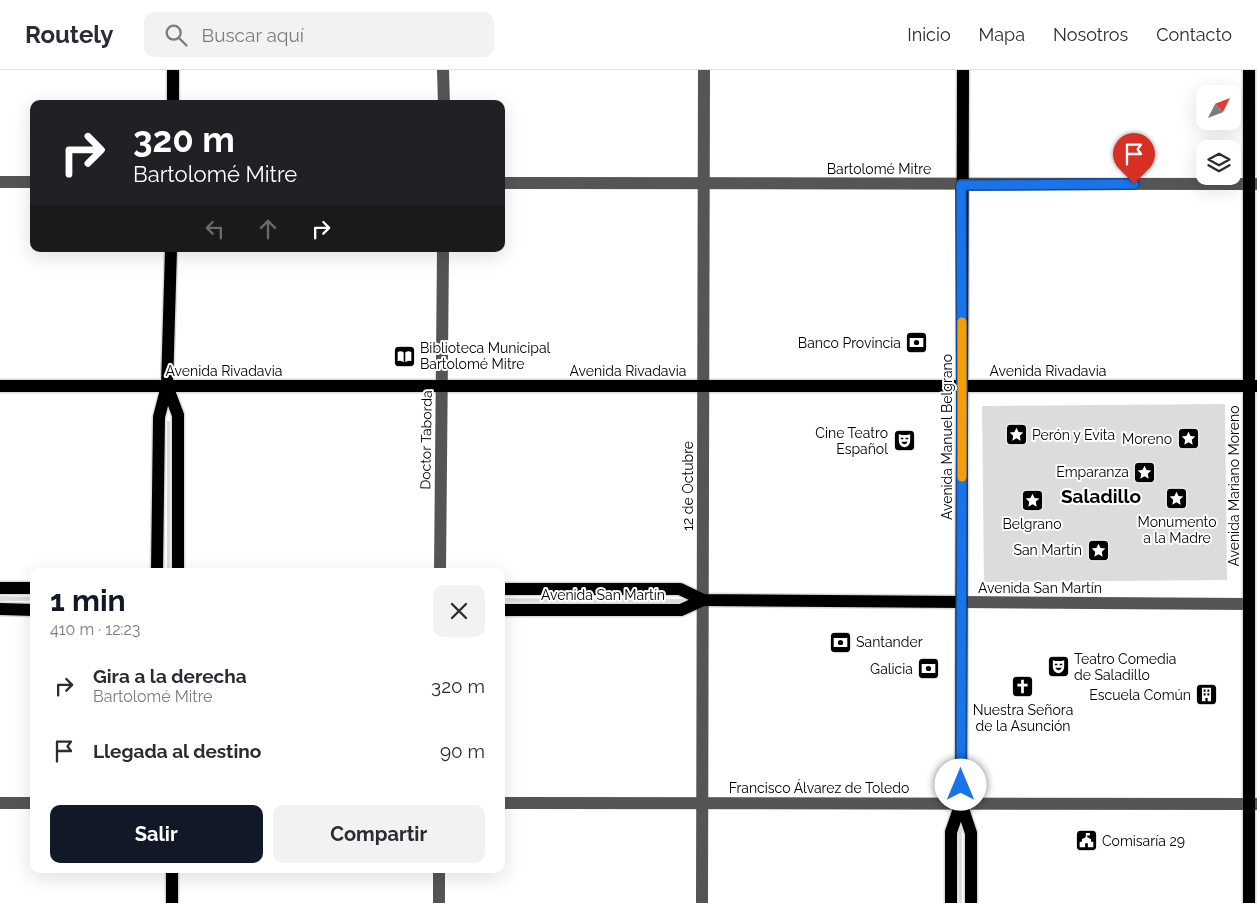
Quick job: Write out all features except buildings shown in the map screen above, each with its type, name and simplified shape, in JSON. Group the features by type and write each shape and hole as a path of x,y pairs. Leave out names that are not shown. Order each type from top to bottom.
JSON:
{"main road":[{"path":"173,70 173,100"},
{"name":"Avenida Manuel Belgrano","path":"962,70 961,803 971,833 971,903"},
{"name":"Avenida Mariano Moreno","path":"1249,70 1253,184 1253,804 1249,903"},
{"path":"157,568 159,417 167,386 171,252"},
{"name":"Avenida Rivadavia","path":"0,386 1253,386"},
{"path":"167,386 178,415 178,568"},
{"path":"0,588 30,588"},
{"name":"Avenida San Martín","path":"505,589 680,589 703,600"},
{"name":"Avenida San Martín","path":"505,610 681,610 703,600 962,602"},
{"path":"0,610 30,610"},
{"name":"Avenida Manuel Belgrano","path":"951,903 951,832 961,803"},
{"path":"172,873 172,903"}],"street":[{"path":"444,70 444,100"},
{"name":"12 de Octubre","path":"702,903 704,70"},
{"path":"0,182 30,182"},
{"name":"Bartolomé Mitre","path":"505,183 1253,184"},
{"name":"Doctor Taborda","path":"440,568 443,252"},
{"name":"Avenida San Martín","path":"962,602 1253,604"},
{"path":"0,803 30,803"},
{"name":"Francisco Álvarez de Toledo","path":"505,803 1253,804"},
{"path":"439,873 439,903"}],"shaded area":[{"path":"1225,404 1227,580 984,582 982,406"},
{"path":"167,421 170,421 170,568 167,568"},
{"path":"0,596 30,597 30,601 0,601"},
{"path":"505,598 684,599 684,603 505,602"},
{"path":"958,828 962,828 962,903 959,903"}],"slow traffic":[{"path":"962,322 962,477"}],"place":[{"name":"Banco Provincia","path":"917,343"},
{"name":"Biblioteca Municipal Bartolomé Mitre","path":"404,356"},
{"name":"Perón y Evita","path":"1016,435"},
{"name":"Moreno","path":"1188,439"},
{"name":"Cine Teatro Español","path":"904,441"},
{"name":"Emparanza","path":"1145,472"},
{"name":"Monumento a la Madre","path":"1177,499"},
{"name":"Belgrano","path":"1032,501"},
{"name":"San Martín","path":"1098,550"},
{"name":"Santander","path":"840,642"},
{"name":"Teatro Comedia de Saladillo","path":"1058,667"},
{"name":"Galicia","path":"929,669"},
{"name":"Nuestra Señora de la Asunción","path":"1023,687"},
{"name":"Escuela Común","path":"1207,695"},
{"name":"Comisaría 29","path":"1086,841"}],"district":[{"name":"Saladillo","path":"1101,496"}],"route":[{"path":"961,785 961,185 1134,184"}]}
